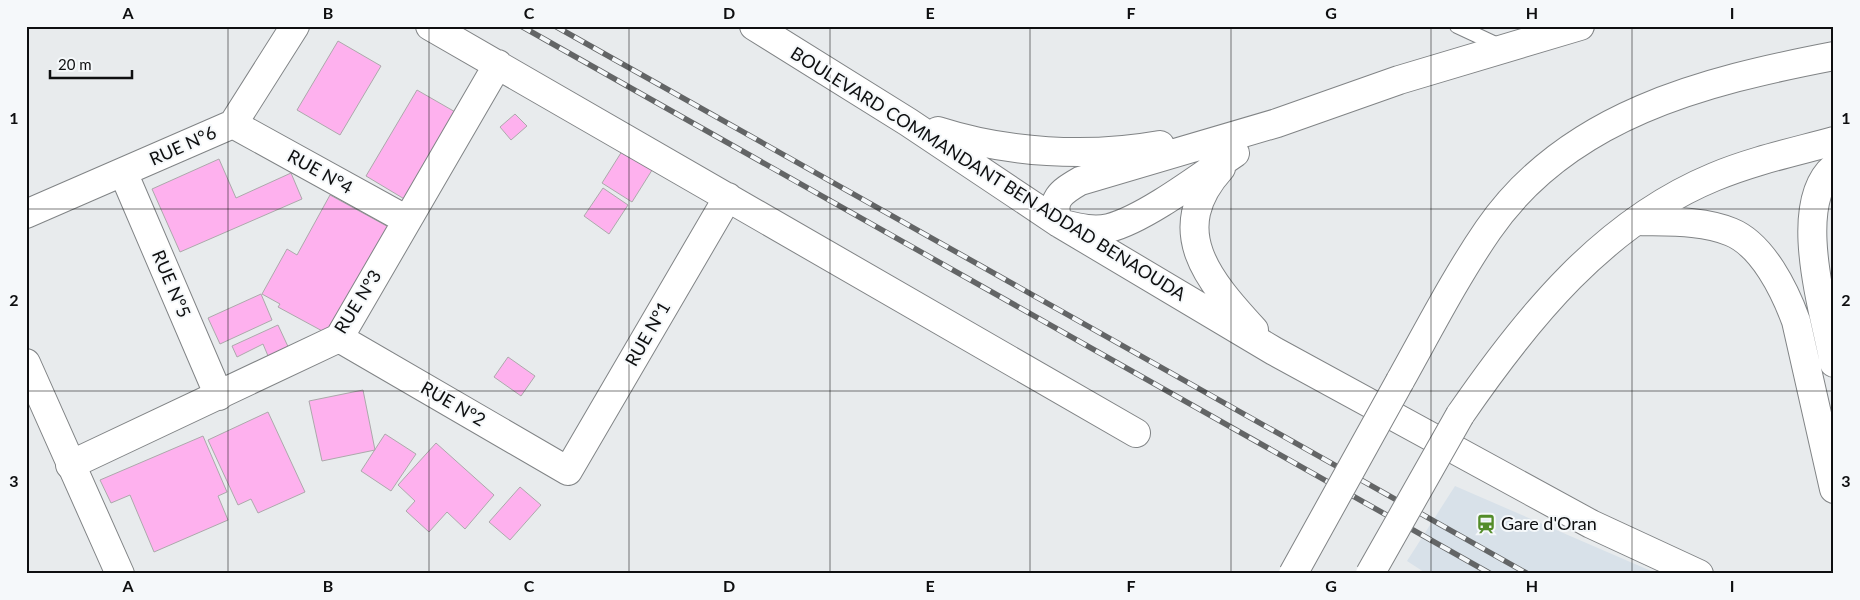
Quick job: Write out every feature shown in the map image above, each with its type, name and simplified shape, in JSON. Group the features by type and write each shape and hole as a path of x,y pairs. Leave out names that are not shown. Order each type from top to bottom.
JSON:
{"street":[{"name":"RUE N°6","path":"26,214 233,124 295,26"},
{"path":"430,26 728,196 1136,433"},
{"name":"BOULEVARD COMMANDANT BEN ADDAD BENAOUDA","path":"754,26 908,122 1059,223 1274,351 1591,524 1699,574"},
{"path":"1276,123 1182,188 1127,221 1109,228 1092,230 1059,223 1055,214 1056,201 1061,194 1080,181 1276,123 1399,80 1580,26"},
{"path":"1293,574 1454,285 1488,229 1525,185 1569,148 1618,118 1673,95 1747,73 1834,56"},
{"name":"RUE N°3","path":"70,465 220,396 339,338 498,64"},
{"path":"908,122 973,142 1015,148 1059,150 1154,146 1276,123"},
{"name":"RUE N°4","path":"233,124 407,220"},
{"path":"1370,574 1460,416 1494,366 1532,318 1600,248 1636,221 1713,178 1759,162 1834,141"},
{"path":"1235,152 1214,176 1201,197 1194,218 1194,240 1203,265 1218,288 1274,351"},
{"path":"1834,166 1827,172 1817,191 1811,220 1815,265 1834,363"},
{"name":"RUE N°5","path":"123,172 220,396"},
{"name":"RUE N°1","path":"568,471 728,196"},
{"path":"1636,221 1682,222 1714,227 1733,233 1751,246 1775,277 1793,312 1828,425 1834,489"},
{"name":"RUE N°2","path":"339,338 568,471"},
{"path":"26,363 120,574"}],"lane":[{"path":"1457,26 1505,48"}],"shaded area":[{"name":"Gare d'Oran","path":"1455,486 1658,574 1427,574 1407,561"}],"building":[{"path":"338,41 381,66 340,135 297,110"},
{"path":"417,90 457,113 406,200 366,176"},
{"path":"515,114 527,126 511,140 500,127"},
{"path":"624,148 654,167 632,202 602,183"},
{"path":"219,159 236,198 291,173 302,199 180,252 152,189"},
{"path":"603,188 628,205 609,234 584,216"},
{"path":"330,195 394,230 348,313 340,309 326,333 278,307 280,304 262,294 287,249 297,255"},
{"path":"261,294 272,320 220,344 208,318"},
{"path":"278,325 291,353 271,363 263,344 237,357 232,346"},
{"path":"508,357 535,376 521,396 494,377"},
{"path":"363,390 375,450 322,461 309,401"},
{"path":"268,412 305,492 258,513 251,499 238,505 208,440"},
{"path":"385,434 416,454 391,491 361,471"},
{"path":"203,436 227,492 218,496 228,520 154,552 130,495 111,503 100,480"},
{"path":"436,443 494,495 465,529 447,512 429,532 406,511 415,501 398,485"},
{"path":"520,487 541,505 510,540 489,522"}],"railway":[{"path":"521,26 1491,574"},
{"path":"555,26 1528,574"}],"place":[{"name":"Gare d'Oran","path":"1486,524"}]}
